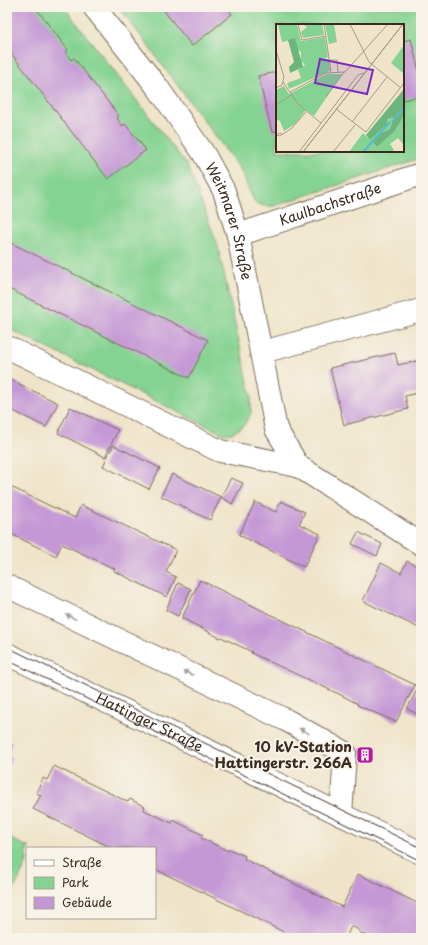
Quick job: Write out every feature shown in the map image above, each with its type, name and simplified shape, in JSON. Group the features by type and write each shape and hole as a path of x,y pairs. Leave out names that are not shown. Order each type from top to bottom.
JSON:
{"street":[{"name":"Weitmarer Straße","path":"94,7 158,88 204,154 224,192 238,235 276,429 298,466"},
{"name":"Kaulbachstraße","path":"238,235 421,174"},
{"path":"262,352 421,310"},
{"name":"Weitmarer Straße","path":"7,347 220,451 298,466 421,544"},
{"path":"7,586 286,720 345,753 342,815"},
{"name":"Hattinger Straße","path":"7,654 421,853"}],"green space":[{"path":"7,7 64,7 187,165 217,243 251,395 251,413 244,425 233,433 223,434 7,328"},
{"path":"119,7 421,7 421,158 274,206 264,206 255,203 240,169"},
{"path":"7,837 28,847 26,847 26,864 7,904"}],"building":[{"path":"7,7 35,7 68,50 65,52 71,60 74,58 119,116 117,118 122,126 125,124 146,150 108,179 7,48"},
{"path":"164,7 226,7 232,14 192,46 164,11 167,10"},
{"path":"411,39 421,80 421,96 404,100 404,41"},
{"path":"276,72 276,131 272,132 258,76"},
{"path":"7,241 208,340 189,378 7,288"},
{"path":"417,347 421,347 421,359 420,359"},
{"path":"395,353 398,365 421,360 421,392 405,396 408,409 344,425 330,368"},
{"path":"7,378 58,403 46,427 7,408"},
{"path":"70,407 118,430 105,457 58,433"},
{"path":"113,445 160,468 149,489 103,466"},
{"path":"172,474 221,497 210,520 161,496"},
{"path":"231,478 243,483 232,504 221,497"},
{"path":"7,485 75,518 81,505 176,550 166,572 176,577 167,597 114,571 115,569 62,544 56,556 7,532"},
{"path":"281,501 305,512 299,524 320,534 304,567 239,535 255,502 276,512"},
{"path":"358,532 382,544 377,556 352,544"},
{"path":"407,561 421,568 421,629 363,601 381,563 401,573"},
{"path":"200,580 415,685 396,722 357,705 358,704 343,696 251,653 252,652 221,637 220,638 182,618"},
{"path":"178,583 191,589 178,616 166,610"},
{"path":"416,692 421,694 420,715 407,709"},
{"path":"7,741 12,744 7,755"},
{"name":"10 kV-Station Hattingerstr. 266A","path":"360,748 373,755 370,761 357,754"},
{"path":"7,756 12,758 7,768"},
{"path":"54,766 128,802 130,799 145,807 144,810 172,823 173,820 203,835 201,838 228,851 229,849 245,856 244,859 342,907 358,874 421,905 421,938 370,938 351,926 346,938 296,938 156,869 156,847 110,847 33,809 41,795 36,793 43,778 47,780"}],"tram line":[{"path":"7,647 421,848"},
{"path":"7,660 421,861"}],"place":[{"name":"10 kV-Station Hattingerstr. 266A","path":"365,755"}]}
